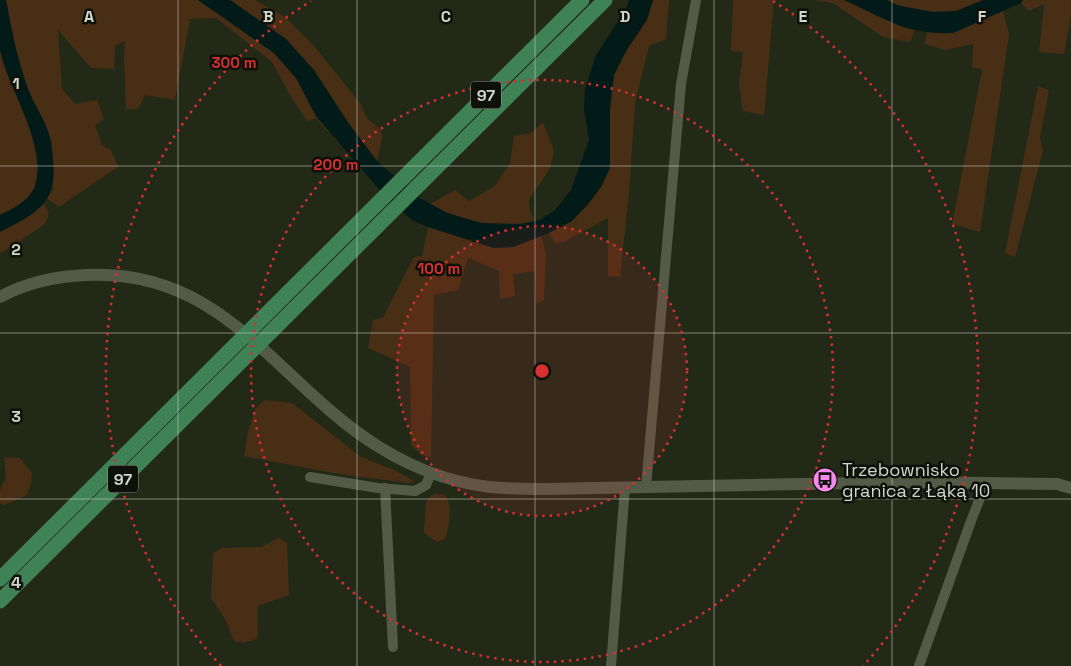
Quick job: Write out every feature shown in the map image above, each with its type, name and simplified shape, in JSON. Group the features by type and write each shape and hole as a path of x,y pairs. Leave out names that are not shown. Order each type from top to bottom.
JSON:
{"main road":[{"name":"97","path":"0,579 582,0"},
{"name":"97","path":"0,601 605,0"}],"street":[{"path":"646,487 681,84 696,0"},
{"path":"0,297 9,292 41,282 70,276 117,275 144,279 171,287 192,296 229,320 354,430 380,448 431,473 467,483 503,488 625,488 910,482 1057,484 1071,488"},
{"path":"310,477 415,491 426,485 431,473"},
{"path":"918,666 986,483"},
{"path":"385,488 393,647"},
{"path":"611,666 625,488"}],"shaded area":[{"path":"6,0 198,0 274,53 296,78 316,116 341,146 316,118 307,121 291,97 272,62 216,18 190,19 175,100 145,95 138,109 126,109 125,41 115,46 114,69 91,68 58,30 62,89 75,104 97,100 104,119 95,125 102,145 111,150 118,167 59,207 47,199 53,189 52,144 28,89 13,39"},
{"path":"230,0 255,0 285,17 313,45 360,103 367,118 381,130 382,139 377,161 286,39"},
{"path":"653,0 669,0 666,39 649,46 635,103 629,194 620,277 608,276 608,218 564,242 555,243 549,233 572,221 589,203 601,187 610,168 610,108 614,75"},
{"path":"733,0 774,0 764,115 743,111 739,84 743,52 731,51"},
{"path":"812,0 844,0 905,28 915,30 910,42 883,37 833,3"},
{"path":"887,0 983,0 960,9 931,12 912,9"},
{"path":"1023,0 1071,0 1071,16 1064,54 1039,52 1044,4 1029,11 1021,3"},
{"path":"1003,11 1009,34 980,232 952,224 982,70 972,67 973,44 945,50 925,44 927,32 953,33"},
{"path":"0,49 32,137 37,172 35,186 29,196 15,207 0,215"},
{"path":"1038,86 1049,90 1040,138 1043,151 1015,257 1005,253"},
{"path":"543,122 554,151 550,168 529,200 530,211 535,221 507,224 481,222 455,215 430,204 455,190 469,201 495,186 510,163 514,136 531,133"},
{"path":"44,204 49,213 45,224 0,253 0,232 22,220"},
{"path":"428,227 494,248 513,247 541,236 546,254 544,300 536,304 535,271 513,274 515,296 500,299 499,271 468,258 458,290 434,295 431,457 421,455 411,445 410,367 368,348 373,320 383,317 414,257 422,256"},
{"path":"265,400 292,403 361,457 394,470 414,481 409,483 338,474 244,456 248,432 255,409"},
{"path":"4,457 20,458 32,473 27,495 4,505 0,503 0,490 6,478"},
{"path":"436,494 445,495 450,510 445,539 437,542 424,533 426,503 430,496"},
{"path":"279,538 287,543 289,595 258,606 257,639 243,643 234,641 225,619 211,598 213,553 222,548 261,547"}],"water":[{"path":"0,0 6,0 24,78 49,134 54,175 52,187 42,206 24,219 0,232 0,215 15,207 29,196 35,186 38,170 37,154 32,136 4,66 0,50"},
{"path":"198,0 230,0 286,39 314,70 349,124 377,161 418,197 447,213 481,223 521,224 540,220 555,210 571,190 589,140 584,108 585,89 596,55 626,9 629,0 653,0 647,20 626,51 614,75 610,108 610,168 601,187 572,221 549,233 513,247 494,248 412,220 390,202 316,116 296,78 274,53"},
{"path":"844,0 887,0 896,5 933,12 956,11 983,0 1023,0 1021,3 953,33 937,33 896,24"}],"place":[{"name":"Trzebownisko granica z Łąką 10","path":"825,480"}]}
